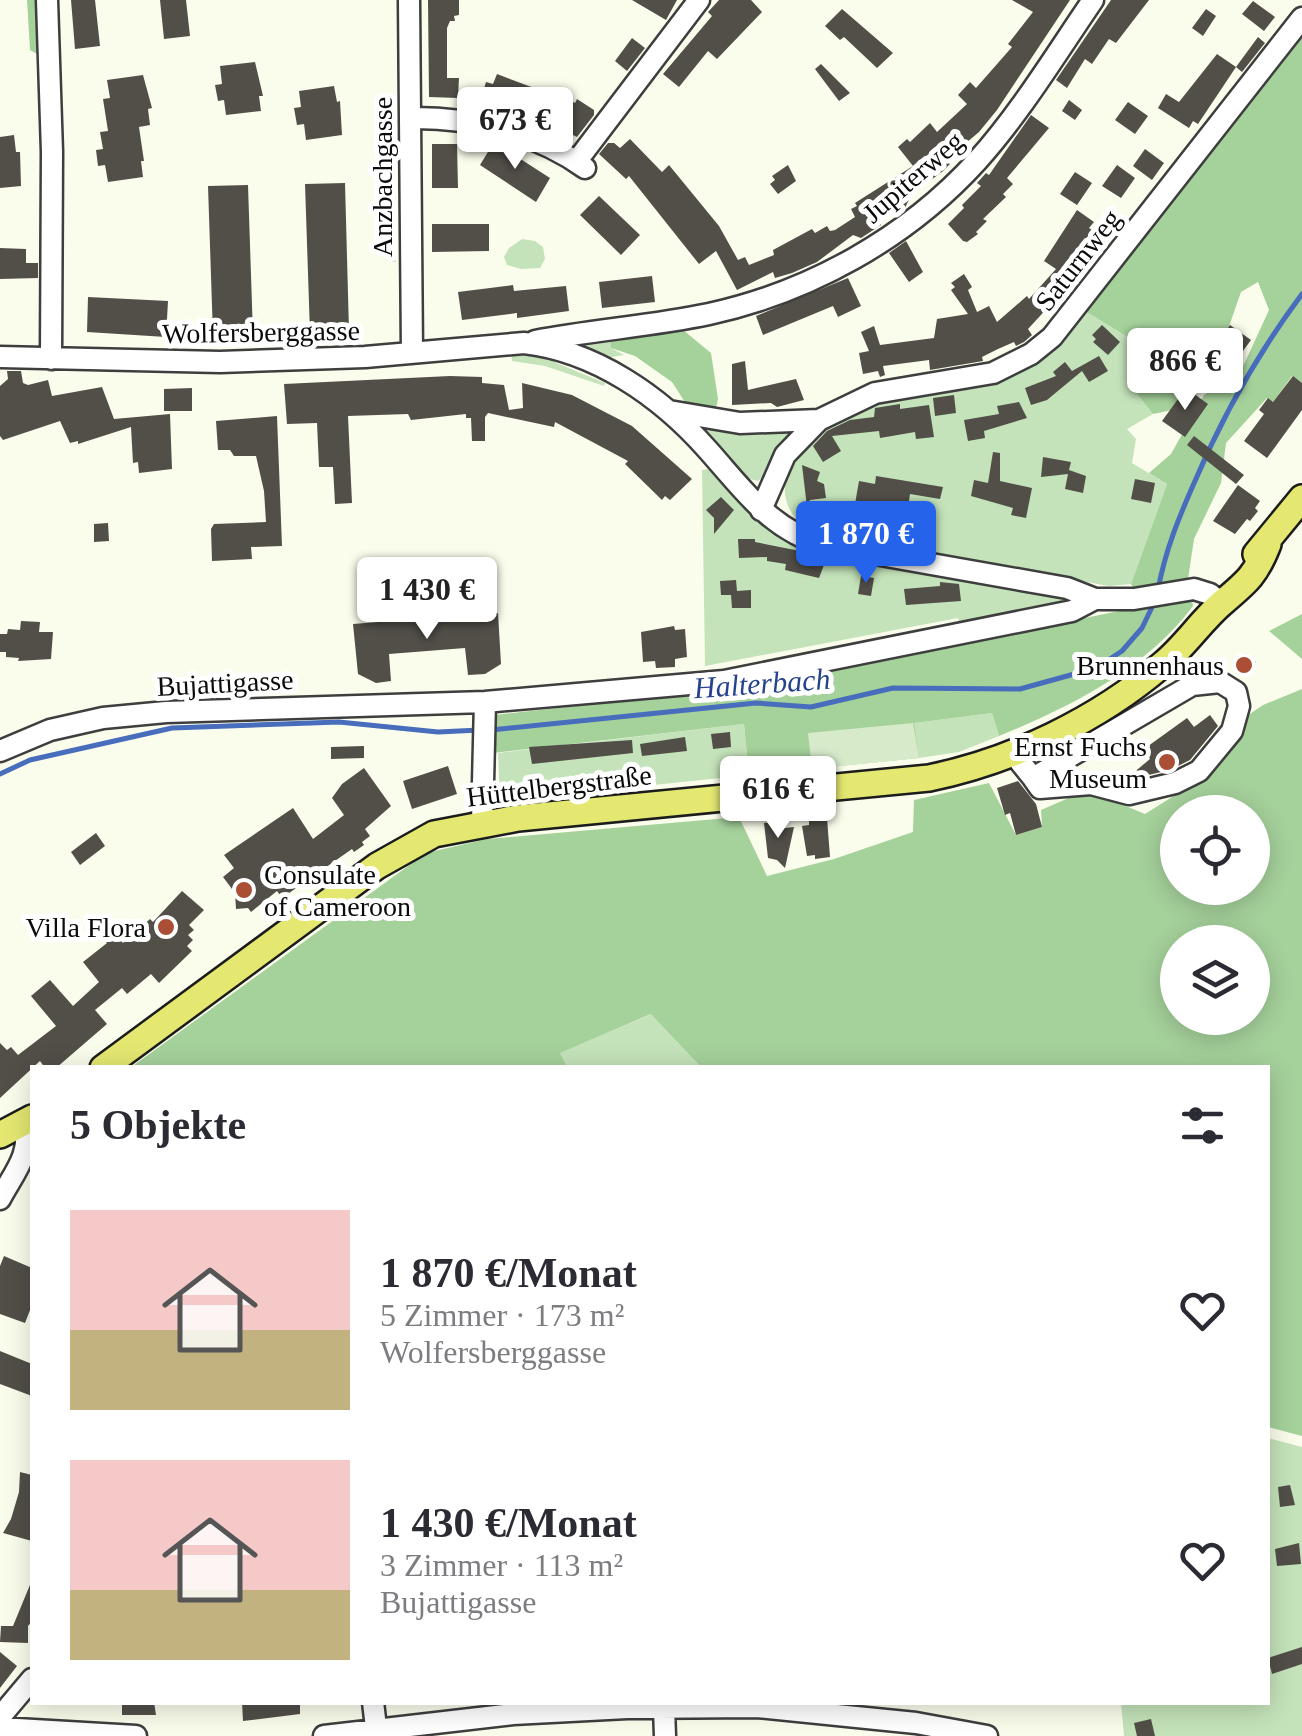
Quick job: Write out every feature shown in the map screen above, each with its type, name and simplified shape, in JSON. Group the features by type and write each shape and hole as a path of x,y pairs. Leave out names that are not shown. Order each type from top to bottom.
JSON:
{"main road":[{"name":"Hüttelbergstraße","path":"106,1065 391,856 434,834 482,823 929,778 974,767 1077,722 1164,664 1222,603 1231,584 1268,544 1302,498"},
{"path":"0,1137 28,1121"}],"street":[{"path":"47,0 52,132 50,358"},
{"name":"Anzbachgasse","path":"408,0 412,353"},
{"path":"410,118 493,126 581,165 699,0"},
{"name":"Jupiterweg","path":"708,314 777,294 844,264 881,244 934,202 994,140 1093,0"},
{"name":"Saturnweg","path":"761,510 785,455 819,420 875,393 993,372 1031,354 1052,336 1302,18"},
{"name":"Wolfersberggasse","path":"0,357 220,362 412,353 524,343 708,314"},
{"name":"Wolfersberggasse","path":"524,343 555,348 630,382 706,447 761,510 796,535 824,545 1067,588 1095,599"},
{"name":"Saturnweg","path":"669,412 740,423 819,420"},
{"name":"Bujattigasse","path":"0,750 50,730 102,718 166,712 484,711 750,677 1072,610 1095,599 1134,599 1184,590 1204,591 1222,603"},
{"path":"1012,752 1032,778 1040,788 1090,784 1129,794 1174,783 1199,771 1232,731 1239,706 1236,692 1220,682 1192,685 1032,778"},
{"path":"482,823 484,711"},
{"path":"5,1189 26,1148 28,1121"},
{"path":"0,1137 8,1159 5,1189"},
{"path":"0,1718 30,1680"},
{"path":"373,1705 377,1733"},
{"path":"324,1736 627,1705 832,1714 986,1736"},
{"path":"664,1708 665,1736"},
{"path":"823,1736 832,1714"},
{"path":"0,1728 136,1736"}],"green space":[{"path":"27,0 37,0 39,55 30,50"},
{"path":"1302,33 1302,383 1292,376 1273,402 1267,398 1226,443 1221,483 1194,539 1185,599 1192,600 1193,606 1153,649 1079,699 999,736 992,713 914,723 919,758 749,775 744,724 493,753 494,715 747,687 1129,609 1139,589 1131,584 1167,484 1149,473 1171,454 1204,395 1240,373 1269,310 1258,282 1241,292 1219,355 1177,409 1153,414 1132,388 1157,355 1085,311"},
{"path":"395,154 396,262 392,262 391,155"},
{"path":"522,239 543,247 545,259 540,268 507,265 504,257 509,248"},
{"path":"1085,311 1157,355 1132,388 1153,414 1127,429 1136,439 1132,463 1167,484 1131,584 1109,586 823,535 809,529 793,514 785,493 792,462 815,436 850,413 893,394 1053,343 1067,334"},
{"path":"677,325 711,353 718,399 715,412 688,407 672,382 635,356 611,348 609,332"},
{"path":"609,332 611,348 624,355 605,358 573,346 574,338"},
{"path":"521,351 554,358 554,362 605,383 604,386 545,366 512,361 511,353"},
{"path":"701,425 795,429 758,481 746,478"},
{"path":"715,468 773,530 1062,596 1062,602 961,626 958,618 705,666 702,470"},
{"path":"1302,614 1302,659 1269,631"},
{"path":"1302,689 1302,1436 1270,1428 1270,1065 699,1065 651,1014 560,1053 566,1065 134,1065 426,853 487,839 739,817 767,876 834,859 913,832 914,800 989,783 1016,835 1042,827 1041,810 1087,790 1145,814 1160,805 1160,905 1270,905 1270,795 1175,795 1215,770 1247,716"},
{"path":"992,713 999,736 959,752 919,758 913,723"},
{"path":"913,723 919,758 812,769 808,733"},
{"path":"744,724 749,775 500,801 498,753"},
{"path":"652,1014 699,1065 544,1065 559,1053"},
{"path":"1270,1439 1302,1447 1302,1736 1124,1736 1121,1705 1270,1705"}],"building":[{"path":"71,0 95,0 100,46 75,49"},
{"path":"160,0 186,0 190,36 164,39"},
{"path":"428,0 459,0 459,15 447,28 447,78 459,78 458,98 429,97"},
{"path":"632,0 677,0 666,20"},
{"path":"719,0 751,0 762,12 717,59 708,51 679,87 663,74 712,16 708,12"},
{"path":"1012,0 1070,0 997,110 979,132 946,160 950,164 943,171 923,186 918,180 905,208 897,214 881,196 881,225 861,238 853,235 817,262 792,273 775,278 773,272 737,290 716,251 699,264 629,176 626,179 599,154 608,143 620,148 630,139 662,172 669,165 719,226 738,260 745,257 749,265 774,255 773,250 812,229 815,233 827,226 830,231 835,230 855,217 851,209 857,206 855,203 913,166 898,147 907,139 910,142 930,123 937,132 967,104 958,95 970,82 976,88 1012,47 1008,44 1033,12"},
{"path":"1111,0 1149,0 1116,43 1109,39 1092,64 1085,59 1067,88 1056,80"},
{"path":"1253,1 1275,17 1264,31 1242,14"},
{"path":"842,9 893,53 877,68 844,37 840,40 825,26"},
{"path":"1206,9 1216,16 1203,36 1192,28"},
{"path":"1258,37 1265,43 1242,72 1236,67"},
{"path":"632,38 645,48 627,71 615,61"},
{"path":"1217,54 1236,67 1198,124 1193,121 1189,128 1158,108 1166,94 1179,102"},
{"path":"255,62 263,96 259,96 261,111 226,115 224,100 218,101 215,85 222,84 220,66"},
{"path":"821,64 850,93 839,101 815,69"},
{"path":"497,74 555,100 562,96 575,103 577,99 594,110 594,115 577,137 573,135 570,139 523,114 486,105 490,98 481,98 486,82 493,84"},
{"path":"143,75 152,108 148,109 150,125 139,127 143,177 108,182 105,165 98,166 96,150 103,149 100,132 108,131 103,99 110,98 107,80"},
{"path":"334,86 337,102 340,101 342,135 306,140 304,124 297,125 294,108 301,107 299,91"},
{"path":"1069,100 1082,110 1075,120 1062,111"},
{"path":"1128,102 1148,116 1135,134 1115,120"},
{"path":"1031,115 1049,128 1007,178 1013,184 1003,194 1006,197 983,219 987,221 978,234 963,241 948,224 981,186 977,183 986,173 989,175"},
{"path":"14,135 16,152 20,152 21,186 0,188 0,137"},
{"path":"494,142 550,178 536,202 480,165"},
{"path":"432,144 457,144 458,188 432,188"},
{"path":"1145,149 1164,163 1152,180 1133,166"},
{"path":"788,165 796,181 778,194 770,184 775,180 772,176"},
{"path":"1117,165 1135,178 1121,198 1102,186"},
{"path":"1075,172 1092,183 1077,205 1060,194"},
{"path":"345,183 349,331 310,333 305,184"},
{"path":"248,185 253,335 213,336 208,186"},
{"path":"599,196 640,235 621,255 580,215"},
{"path":"1077,210 1094,222 1089,228 1104,238 1067,292 1064,290 1028,329 1032,335 1024,342 998,349 982,357 983,361 930,370 929,360 883,366 885,375 880,377 878,371 863,374 859,353 869,351 861,332 874,326 880,345 934,338 937,319 968,314 951,290 955,287 951,283 964,274 972,287 968,290 977,312 989,306 997,322 1027,296 1029,299 1056,269 1044,261"},
{"path":"432,224 489,224 489,251 432,252"},
{"path":"906,241 923,272 909,282 889,253"},
{"path":"0,248 26,249 26,263 38,263 38,278 0,279"},
{"path":"652,276 655,302 602,308 599,282"},
{"path":"848,278 861,306 838,317 833,306 763,335 756,316"},
{"path":"513,285 514,291 566,286 569,311 462,320 458,292"},
{"path":"88,297 168,301 166,337 87,332"},
{"path":"1102,325 1120,342 1108,355 1093,342 1096,339 1092,335"},
{"path":"1230,325 1251,340 1240,355 1220,340"},
{"path":"1099,356 1108,371 1089,382 1082,371 1047,400 1031,405 1025,388 1056,376 1053,372 1065,362 1072,371"},
{"path":"745,361 748,390 796,379 804,400 777,407 771,403 732,405 732,364"},
{"path":"7,371 21,371 23,383 28,385 48,380 52,396 102,387 114,419 170,414 172,469 139,473 138,462 133,463 131,427 78,444 70,443 60,421 3,440 0,386 8,379"},
{"path":"1293,376 1302,383 1302,410 1267,458 1244,441 1264,414 1259,410 1268,398 1273,402"},
{"path":"482,377 482,383 504,385 509,410 523,408 522,383 572,395 632,426 692,479 670,500 665,496 662,500 625,464 628,461 555,422 554,427 488,413 485,441 472,441 471,418 466,418 466,414 411,420 408,414 348,416 352,503 335,504 333,467 319,467 317,423 287,424 284,384"},
{"path":"192,388 192,411 164,411 164,389"},
{"path":"1186,388 1208,404 1185,437 1162,421"},
{"path":"954,395 956,413 935,416 933,398"},
{"path":"1019,402 1027,418 984,431 985,438 968,441 964,420 999,414 997,406"},
{"path":"900,404 900,409 929,405 934,437 916,439 915,432 880,438 879,431 832,436 841,451 823,462 813,446 827,431 850,420 874,417 875,408"},
{"path":"277,416 282,546 251,547 252,559 212,561 214,524 266,522 256,456 234,456 230,450 218,450 216,421"},
{"path":"1194,436 1244,475 1236,484 1187,445"},
{"path":"993,452 1000,453 1000,481 1032,488 1026,518 1011,515 1013,508 971,496 974,480 988,483"},
{"path":"1043,457 1071,462 1069,470 1086,476 1083,493 1065,489 1068,474 1041,477"},
{"path":"802,465 820,472 817,481 824,484 826,498 810,500 807,507"},
{"path":"876,476 943,487 940,499 910,494 909,501 855,504 859,481 875,484"},
{"path":"1135,479 1155,483 1151,503 1131,499"},
{"path":"1238,485 1260,501 1255,508 1258,511 1235,534 1213,521"},
{"path":"721,497 734,510 714,534 714,518 706,510"},
{"path":"829,519 881,525 879,538 827,530"},
{"path":"108,523 109,541 94,542 94,524"},
{"path":"738,539 755,539 800,551 803,558 824,565 819,578 785,570 786,564 767,561 767,557 739,558"},
{"path":"861,576 874,578 871,596 858,594"},
{"path":"736,580 737,591 751,590 751,608 732,608 731,595 721,595 720,581"},
{"path":"940,582 959,584 961,601 906,605 904,589 940,586"},
{"path":"498,613 501,664 485,674 468,675 465,648 389,654 391,681 376,683 358,674 353,624 391,621 391,616 398,615 410,619"},
{"path":"21,621 40,622 39,632 53,632 51,659 18,661 19,658 0,652 0,634 7,634 8,629 20,630"},
{"path":"674,626 675,630 685,629 687,657 675,659 675,667 656,668 655,661 643,662 641,632"},
{"name":"Brunnenhaus","path":"1246,653 1256,662 1244,676 1234,667"},
{"path":"1210,715 1218,726 1190,760 1170,770 1135,778 1132,774 1150,759 1144,749 1187,718 1194,727"},
{"path":"730,732 731,747 713,749 711,734"},
{"path":"685,737 687,751 642,756 640,744"},
{"path":"632,740 633,753 532,764 529,747"},
{"path":"364,746 364,758 331,759 331,747"},
{"path":"448,766 457,794 412,809 403,781"},
{"path":"364,768 391,806 365,829 370,836 362,842 364,845 354,852 352,849 282,898 277,891 251,912 248,908 236,909 235,893 223,877 234,868 224,855 293,808 313,839 344,815 332,798 342,784"},
{"path":"1018,781 1036,804 1042,827 1016,835 997,788"},
{"path":"827,818 830,857 807,856 802,826 809,825 809,820"},
{"path":"785,821 785,828 794,827 785,868 768,858 764,823"},
{"path":"96,833 105,846 80,865 71,852"},
{"path":"182,891 204,910 189,925 194,930 188,935 193,940 187,946 192,951 159,983 151,974 127,994 122,988 95,1010 107,1024 59,1065 43,1065 40,1061 30,1065 30,1070 0,1098 0,1043 18,1055 56,1026 31,996 50,980 73,1006 99,982 83,962 107,943 102,938 112,930 123,943 150,919 153,922"},
{"path":"4,1256 30,1267 30,1310 25,1323 0,1314 0,1266"},
{"path":"0,1351 30,1363 30,1395 0,1384"},
{"path":"20,1472 30,1474 30,1540 3,1533 19,1492"},
{"path":"1290,1485 1295,1505 1280,1507 1278,1487"},
{"path":"1299,1543 1301,1564 1277,1566 1275,1549"},
{"path":"30,1585 28,1643 0,1642 1,1626 13,1626"},
{"path":"1302,1647 1302,1664 1272,1674 1270,1657"},
{"path":"0,1652 17,1666 0,1688"},
{"path":"122,1705 154,1705 156,1715 122,1715"},
{"path":"242,1705 300,1705 300,1714 243,1721"},
{"path":"1151,1719 1155,1736 1137,1736 1134,1723"}],"waterway":[{"name":"Halterbach","path":"1158,590 1178,521 1218,431 1256,361 1302,294"},
{"name":"Halterbach","path":"491,730 756,703 811,707 893,688 1020,689 1096,668 1122,651 1142,628 1155,601"},
{"name":"Halterbach","path":"0,774 30,760 172,728 339,722 438,732 480,730"}],"place":[{"name":"Brunnenhaus","path":"1244,665"},
{"name":"Ernst Fuchs Museum","path":"1167,762"},
{"name":"Consulate of Cameroon","path":"244,890"},
{"name":"Villa Flora","path":"166,927"}]}
